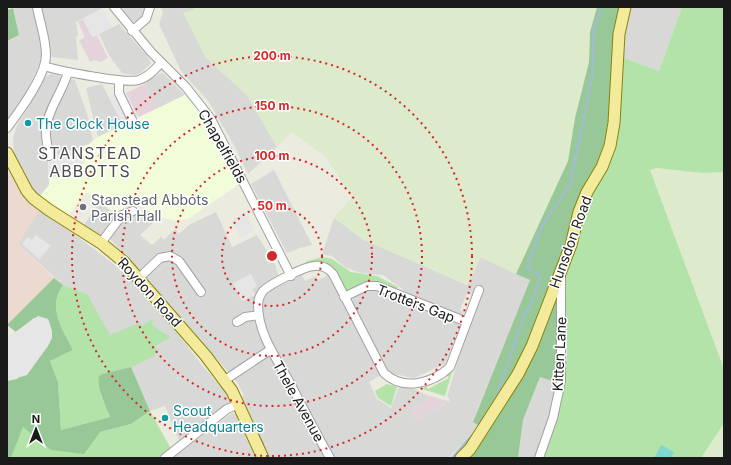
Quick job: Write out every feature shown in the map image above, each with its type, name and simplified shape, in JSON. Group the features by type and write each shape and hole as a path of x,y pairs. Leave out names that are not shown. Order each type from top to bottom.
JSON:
{"main road":[{"name":"Hunsdon Road","path":"461,458 470,449 518,374 532,346 571,245 579,212 587,192 602,167 610,146 614,123 614,97 619,34 625,7"},
{"name":"Roydon Road","path":"7,153 33,198 101,243 124,262 225,380 239,404 263,458"}],"street":[{"path":"7,128 22,108 44,66 46,56 37,7"},
{"name":"Chapelfields","path":"114,7 132,31 161,63 186,87 211,119 291,276"},
{"path":"132,31 146,19 150,7"},
{"path":"44,66 68,72 133,81 141,80 149,75 161,63"},
{"path":"49,156 46,129 48,120 68,72"},
{"path":"120,80 120,93 132,120"},
{"path":"101,243 122,215 133,212"},
{"path":"139,278 160,258 170,256 179,261 201,292"},
{"path":"270,350 259,315 258,304 262,293 269,287 311,266 326,268 333,274 384,373 404,383 416,384 423,382 450,367 479,290"},
{"name":"Kitten Lane","path":"539,458 553,418 561,381 560,272"},
{"name":"Trotters Gap","path":"344,297 367,286 377,286 467,322"},
{"path":"237,322 245,317 259,315"},
{"name":"Thele Avenue","path":"225,380 270,350 287,378 330,458"},
{"path":"166,458 227,409 239,404"}],"shaded area":[{"path":"13,7 33,7 40,39 42,58 24,98 8,121 7,41 19,35"},
{"path":"41,7 105,7 76,22 78,36 76,37 78,60 52,57"},
{"path":"121,7 146,7 143,16 136,22 133,22"},
{"path":"161,7 194,7 194,9 184,14 206,58 247,95 277,147 248,174 235,147 209,102 181,71 159,24 163,13"},
{"path":"194,7 597,7 590,32 589,62 575,118 568,161 516,274 481,257 468,285 364,240 334,218 352,197 325,156 291,132 277,147 247,95 206,58 183,13 194,9"},
{"path":"630,7 682,7 659,71 622,57"},
{"path":"102,9 113,27 92,37 83,19"},
{"path":"83,19 92,37 97,35 108,58 100,62 95,60 90,62 79,40 84,38 78,22"},
{"path":"119,24 148,57 151,63 141,73 135,75 122,73 109,55 99,34"},
{"path":"163,73 185,95 156,109 145,84 159,74"},
{"path":"52,74 75,80 87,114 93,140 89,144 48,159 49,185 39,197 32,190 17,162 14,153 13,137 16,128 45,77"},
{"path":"102,84 123,125 98,137 86,88"},
{"path":"145,84 156,109 138,117 126,93"},
{"path":"122,91 126,93 138,116 123,124 109,98"},
{"path":"185,95 199,111 215,136 238,185 188,219 176,221 166,219 138,205 132,205 124,208 117,215 86,192 68,217 39,197 49,185 50,174 48,159 89,144 98,137"},
{"path":"82,147 85,163 60,171 54,178 50,174 48,159"},
{"path":"657,168 703,173 724,172 724,369 650,170"},
{"path":"274,170 312,245 287,253 251,184"},
{"path":"7,171 40,209 18,244 54,278 7,326"},
{"path":"100,202 117,215 101,235 83,226"},
{"path":"40,209 110,261 132,281 155,309 165,317 201,364 232,400 180,443 165,406 150,411 131,367 102,374 87,294 63,285 18,244"},
{"path":"216,212 232,247 257,235 274,262 282,285 302,275 305,281 316,276 318,280 329,275 381,375 369,382 377,399 391,408 398,389 402,387 414,389 427,395 428,399 411,410 418,420 450,400 447,396 480,290 473,296 467,293 460,310 466,312 459,315 409,294 383,275 361,273 345,267 332,256 322,254 334,218 364,240 467,285 480,257 530,280 473,421 478,425 465,442 448,458 269,458 241,397 244,395 237,382 151,283 109,238 123,217 136,214 150,218 154,222 140,235 152,245 161,237 164,240 175,229 179,234 189,225"},
{"path":"247,213 255,231 240,237 232,220"},
{"path":"36,235 51,246 39,259 22,244 28,237 32,240"},
{"path":"251,274 257,286 252,289 255,295 242,301 233,283"},
{"path":"376,290 458,324 459,326 446,363 414,378 387,371 352,301 354,297 366,291"},
{"path":"38,316 48,319 52,338 27,375 7,381 7,338"},
{"path":"540,377 556,382 551,409 536,458 518,458 523,420"},
{"path":"427,395 448,401 418,420 411,410 428,399"},
{"path":"232,413 237,414 258,458 176,458 175,456"},
{"path":"724,423 724,458 701,458"},
{"path":"661,445 674,452 671,458 654,458"}],"green space":[{"path":"597,7 619,7 612,56 611,104 605,146 576,209 548,295 528,346 505,387 478,425 473,422 530,280 516,274 568,161 575,118 589,62 590,32"},
{"path":"682,7 724,7 724,172 703,173 657,168 650,170 724,369 724,423 701,458 542,458 563,386 567,355 565,276 567,263 586,202 615,152 621,97 622,57 659,71"},
{"path":"13,8 19,35 7,41 7,10"},
{"path":"323,257 332,259 351,272 377,276 398,287 396,290 386,286 347,291 335,273 302,266 307,261"},
{"path":"54,278 63,285 58,293 56,310 61,326 73,350 50,361 58,382 61,430 110,417 100,392 99,376 131,367 150,411 131,424 100,432 84,454 51,450 23,427 11,457 7,458 7,381 17,379 52,338 52,331 48,319 34,318 16,332 7,325"},
{"path":"63,285 87,294 110,335 139,323 142,326 152,319 154,321 151,324 170,337 155,346 158,352 154,356 131,367 99,376 101,396 110,417 61,430 58,382 50,361 73,350 61,326 56,310 58,293"},
{"path":"557,286 556,382 540,377 523,420 518,458 469,458"},
{"path":"452,372 445,396 422,389 426,386 428,389 449,378 447,375"},
{"path":"387,384 397,387 391,406 378,398 375,391"},
{"path":"150,411 171,449 160,458 10,458 23,426 51,450 100,432 131,424"}],"waterway":[{"path":"495,401 524,316 532,302 541,277 527,268 542,226 570,185 592,77 594,29 601,7"},
{"path":"255,428 263,444"},
{"path":"452,458 475,432"}],"place":[{"name":"The Clock House","path":"28,123"},
{"name":"Stanstead Abbots Parish Hall","path":"83,207"},
{"name":"Scout Headquarters","path":"165,418"}],"district":[{"name":"STANSTEAD ABBOTTS","path":"90,162"}]}
